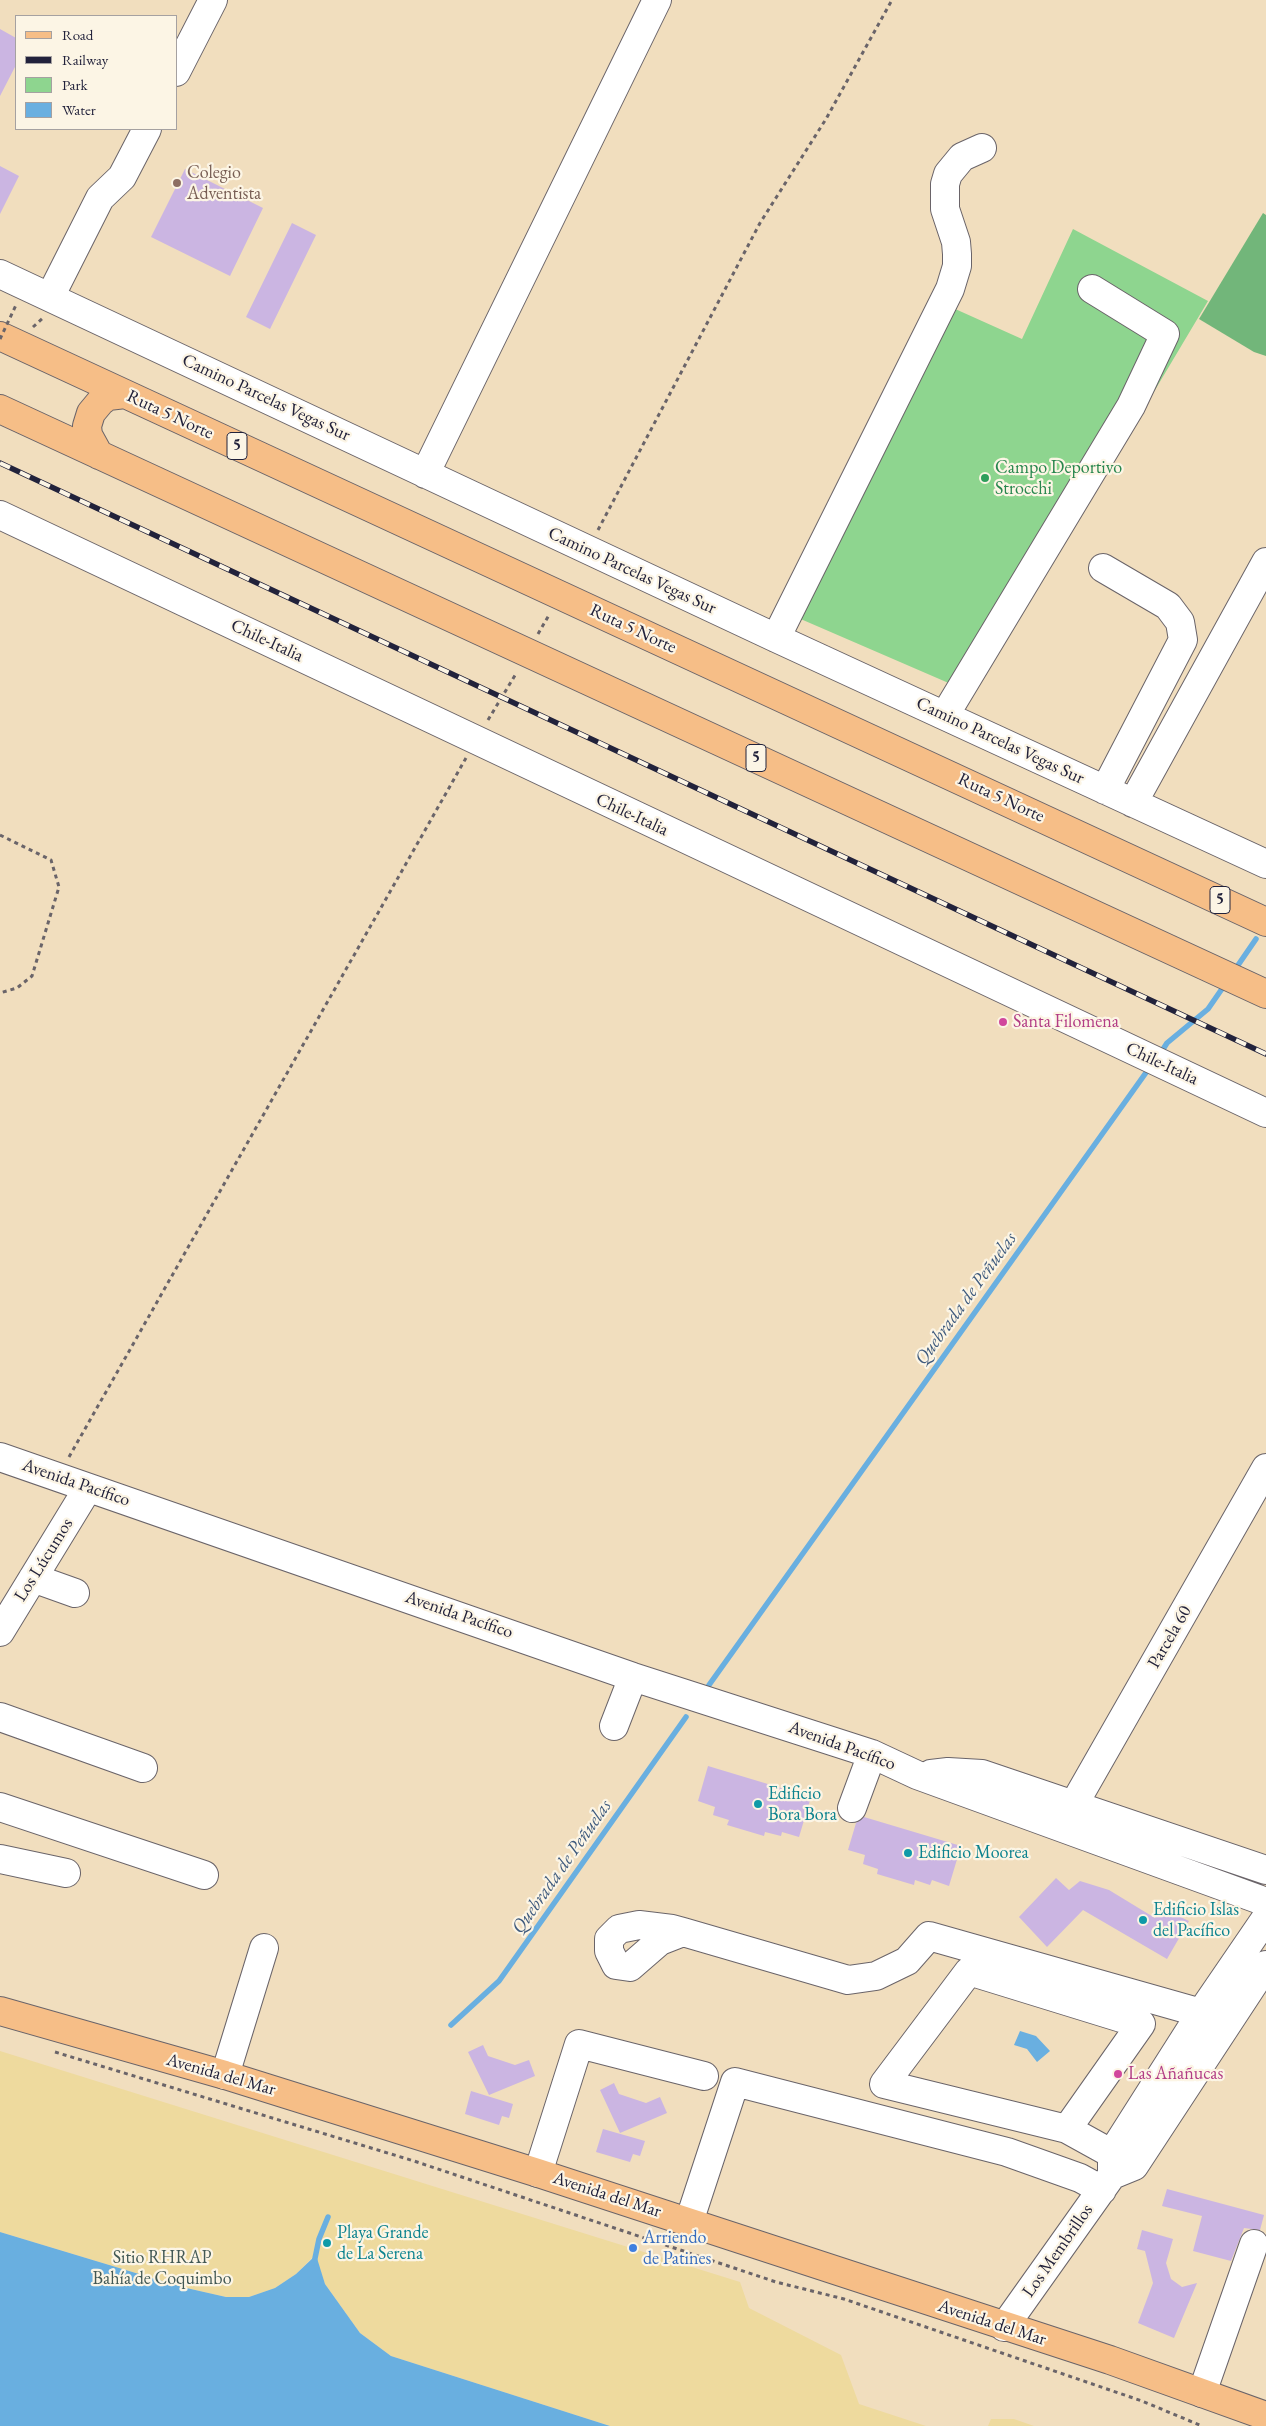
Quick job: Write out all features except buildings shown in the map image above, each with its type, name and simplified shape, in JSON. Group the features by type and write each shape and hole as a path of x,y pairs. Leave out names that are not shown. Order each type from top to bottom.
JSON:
{"main road":[{"name":"Ruta 5 Norte","path":"0,338 125,394 1266,922"},
{"path":"99,455 88,435 87,426 91,413 100,400 108,396 125,394"},
{"name":"5","path":"0,409 1266,994"},
{"name":"Avenida del Mar","path":"0,2011 225,2076 538,2173 1202,2393 1266,2416"}],"street":[{"path":"178,68 213,0"},
{"path":"425,474 657,0"},
{"path":"50,297 100,198 122,177 146,130"},
{"path":"776,638 950,289 954,278 957,254 953,231 945,208 945,184 954,164 967,154 982,148"},
{"name":"Camino Parcelas Vegas Sur","path":"0,274 776,638 1266,864"},
{"path":"945,715 1131,406 1165,334 1092,289"},
{"name":"Chile-Italia","path":"0,515 1266,1113"},
{"path":"1133,803 1266,562"},
{"path":"1103,568 1168,606 1180,622 1183,640 1105,790"},
{"name":"Avenida Pacífico","path":"0,1457 633,1677 872,1754 917,1775 1266,1902"},
{"name":"Parcela 60","path":"1073,1806 1266,1468"},
{"name":"Los Lúcumos","path":"0,1632 88,1488"},
{"path":"33,1578 75,1593"},
{"path":"614,1726 633,1677"},
{"path":"0,1717 143,1768"},
{"path":"852,1808 872,1754"},
{"name":"Avenida Pacífico","path":"917,1775 948,1772 982,1774 1266,1870"},
{"path":"0,1807 204,1875"},
{"path":"0,1859 66,1873"},
{"name":"Los Membrillos","path":"1115,2171 1201,2013 1266,1918"},
{"path":"683,1932 848,1980 876,1976 907,1961 929,1936 1201,2013 1225,2028"},
{"path":"225,2076 264,1948"},
{"path":"1067,2129 1141,2024 969,1971 884,2084 1067,2129 1115,2171"},
{"name":"Los Membrillos","path":"1004,2327 1115,2171 1225,2028 1264,1971"},
{"path":"538,2173 579,2044 704,2076"},
{"path":"689,2222 735,2082 1007,2152 1080,2178 1115,2171"},
{"path":"1202,2393 1254,2244"}],"path":[{"path":"0,338 17,303"},
{"path":"0,835 51,860 59,887 32,976 17,988 0,993"},
{"path":"47,2050 414,2161 776,2282 844,2299 1142,2401 1202,2426"}],"green space":[{"path":"1263,213 1266,215 1266,356 1254,352 1199,319"},
{"name":"Campo Deportivo Strocchi","path":"1073,229 1208,301 974,694 796,617 953,308 1022,339"}],"sand":[{"name":"Playa Grande de La Serena","path":"0,2051 740,2282 749,2308 841,2355 859,2404 926,2426 610,2426 391,2356 360,2333 325,2284 315,2255 296,2274 275,2288 249,2297 226,2297 182,2287 0,2232"},
{"path":"991,2419 1014,2419 1034,2426 988,2426"}],"water":[{"path":"1020,2031 1036,2036 1050,2051 1037,2062 1027,2049 1014,2045"},
{"path":"0,2232 182,2287 226,2297 249,2297 275,2288 296,2274 316,2255 325,2284 360,2333 391,2356 610,2426 0,2426"}],"waterway":[{"name":"Quebrada de Peñuelas","path":"1234,971 1256,939"},
{"name":"Quebrada de Peñuelas","path":"1160,1054 1167,1043 1208,1009 1226,983"},
{"name":"Quebrada de Peñuelas","path":"709,1685 1150,1067"},
{"name":"Quebrada de Peñuelas","path":"451,2025 499,1981 686,1717"},
{"path":"314,2263 319,2239 328,2217"}],"railway":[{"path":"0,463 1266,1054"}],"place":[{"name":"Colegio Adventista","path":"177,183"},
{"name":"Campo Deportivo Strocchi","path":"985,478"},
{"name":"Santa Filomena","path":"1003,1022"},
{"name":"Edificio Bora Bora","path":"758,1804"},
{"name":"Edificio Moorea","path":"908,1853"},
{"name":"Edificio Islas del Pacífico","path":"1143,1920"},
{"name":"Las Añañucas","path":"1118,2074"},
{"name":"Playa Grande de La Serena","path":"327,2243"},
{"name":"Arriendo de Patines","path":"633,2248"}],"park label":[{"name":"Sitio RHRAP Bahía de Coquimbo","path":"162,2268"}]}
